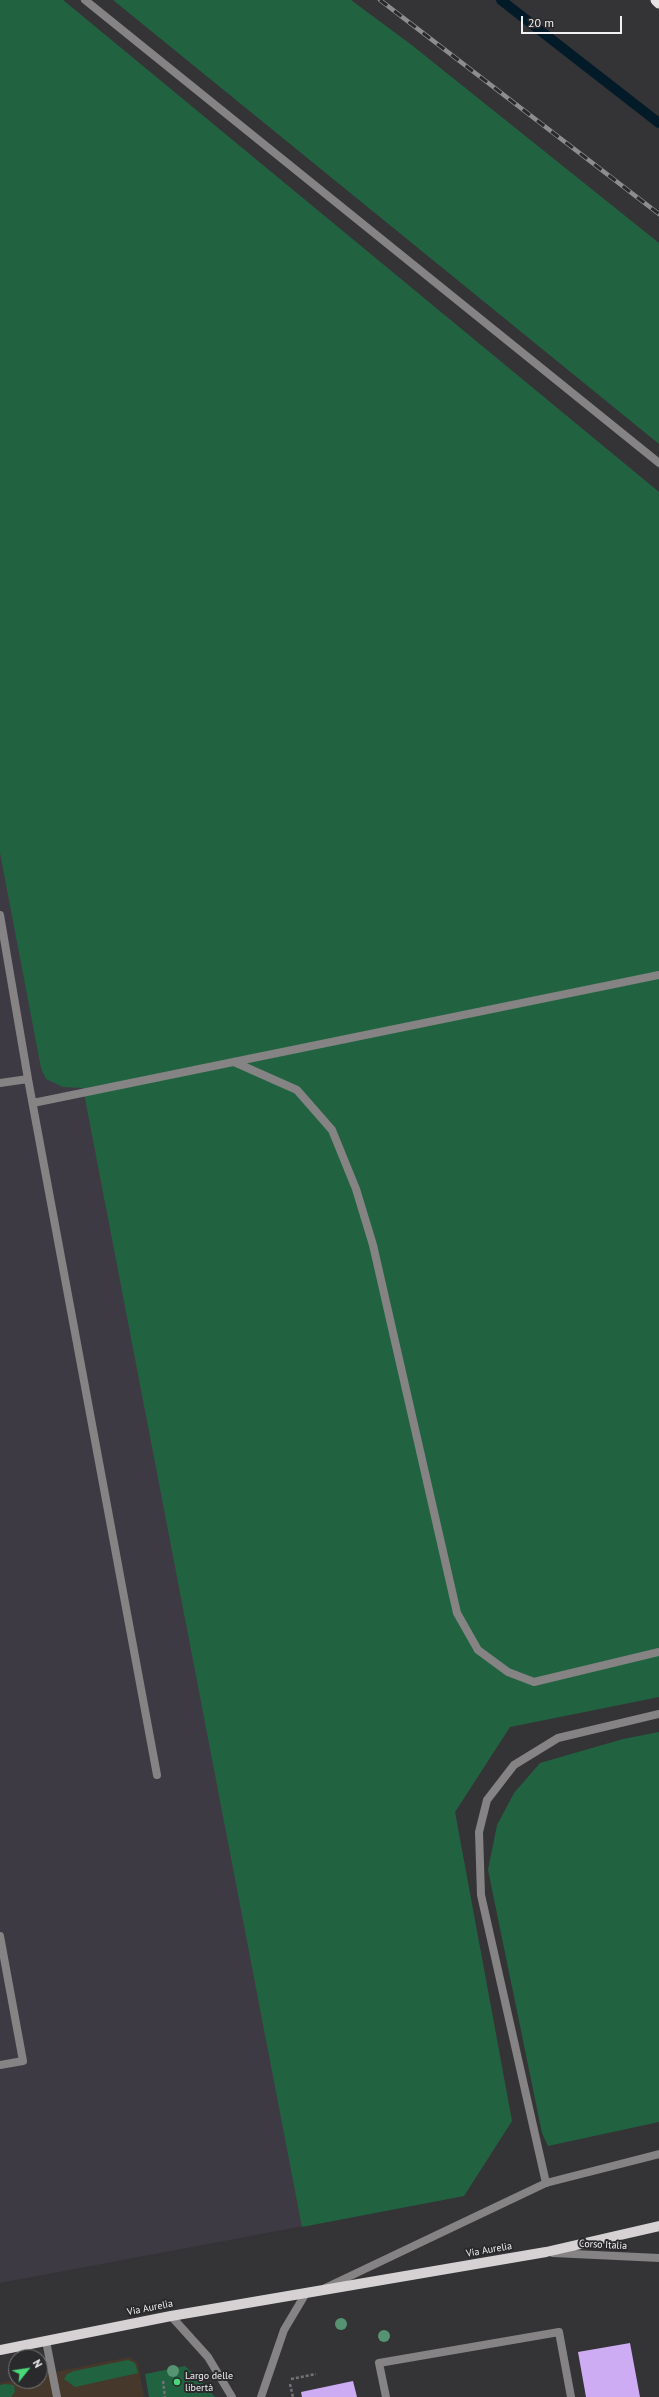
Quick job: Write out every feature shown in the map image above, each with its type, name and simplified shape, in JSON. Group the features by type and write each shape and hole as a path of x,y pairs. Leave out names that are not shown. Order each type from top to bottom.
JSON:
{"highway":[{"path":"656,0 659,3"}],"main road":[{"name":"Via Aurelia","path":"0,2350 171,2316 546,2252 659,2226"}],"street":[{"path":"85,0 659,462"},
{"path":"0,915 28,1078 157,1775"},
{"path":"33,1103 659,975"},
{"path":"234,1062 298,1090 332,1130 356,1189 373,1245 457,1613 478,1650 508,1672 534,1682 659,1652"},
{"path":"0,1083 28,1078"},
{"path":"546,2183 481,1895 479,1832 488,1800 514,1766 558,1738 659,1714"},
{"path":"0,1936 23,2061 0,2065"},
{"path":"321,2290 546,2183 659,2154"},
{"name":"Corso Italia","path":"546,2252 659,2258"},
{"path":"261,2397 284,2330 306,2293"},
{"path":"171,2316 208,2357 232,2397"},
{"path":"386,2397 380,2363 559,2332 571,2397"},
{"path":"46,2341 57,2397"}],"path":[{"path":"296,2378 316,2374"},
{"path":"163,2381 165,2397"},
{"path":"290,2386 293,2397"}],"shaded area":[{"path":"0,0 63,0 659,492 659,1697 510,1727 455,1812 512,2121 464,2196 0,2283"},
{"path":"130,2357 138,2363 144,2397 0,2397 0,2383 8,2382 8,2389 48,2389 48,2373"}],"green space":[{"path":"0,0 63,0 659,492 659,1697 510,1727 455,1812 512,2121 464,2196 302,2227 83,1088 63,1087 46,1079 41,1068 0,853"},
{"path":"113,0 351,0 413,46 659,243 659,444"},
{"path":"659,1732 659,2122 548,2146 542,2133 488,1870 497,1825 514,1793 540,1763 623,1739"},
{"path":"128,2360 135,2363 138,2373 75,2387 64,2379 67,2374 74,2371"},
{"name":"Largo delle libertà","path":"185,2366 215,2397 149,2397 145,2374"},
{"path":"8,2384 8,2389 15,2389 15,2392 11,2397 0,2397 0,2385"}],"building":[{"path":"630,2343 640,2397 586,2397 578,2352"},
{"path":"353,2381 357,2397 302,2397 301,2392"}],"waterway":[{"path":"501,0 659,123"}],"railway":[{"path":"380,0 659,214"}],"place":[{"name":"Largo delle libertà","path":"177,2382"}]}
